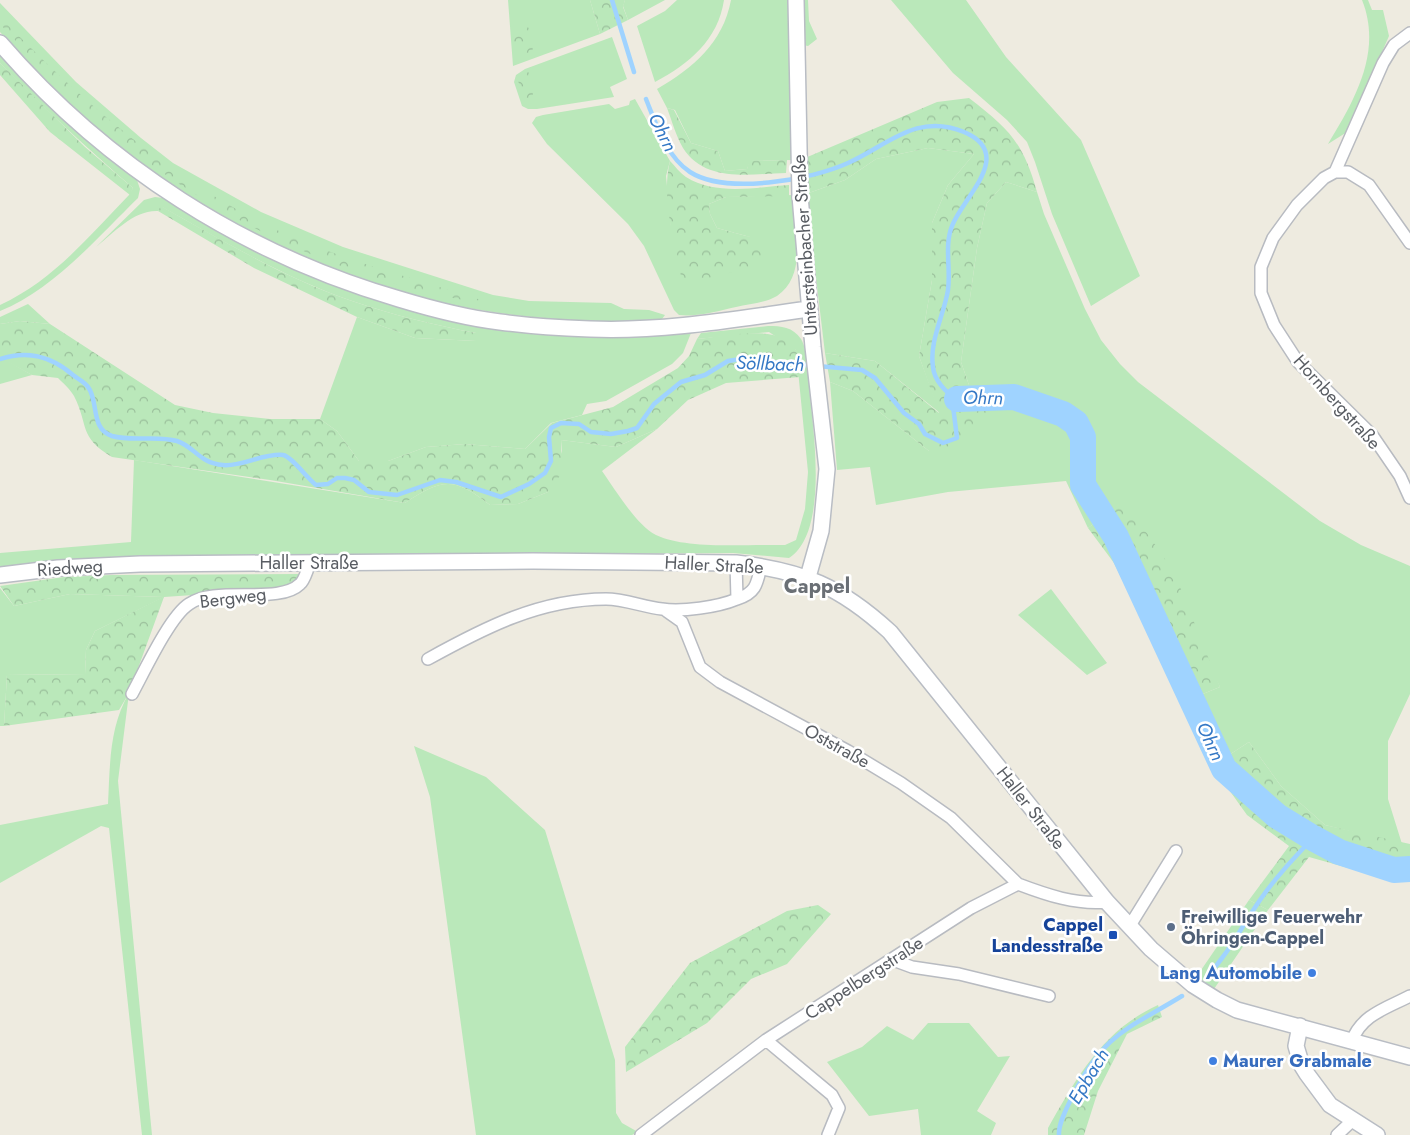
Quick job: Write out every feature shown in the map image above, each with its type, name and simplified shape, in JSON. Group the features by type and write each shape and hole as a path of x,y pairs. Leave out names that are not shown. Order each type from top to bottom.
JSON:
{"main road":[{"name":"Untersteinbacher Straße","path":"796,0 800,196 809,309 827,469 821,531 808,577"},
{"path":"0,43 32,79 96,138 155,184 217,224 284,258 364,289 438,310 500,322 592,329 676,326 809,309"},
{"name":"Haller Straße","path":"140,564 533,561 736,563 762,566 808,577 835,589 865,609 890,632 1107,902 1129,926 1193,985 1237,1010 1410,1057"},
{"name":"Riedweg","path":"0,575 58,568 140,564"},
{"path":"1300,1026 1296,1046 1302,1066 1330,1105 1377,1135"}],"street":[{"path":"1410,33 1394,45 1383,63 1335,172 1348,172 1369,185 1410,243"},
{"name":"Hornbergstraße","path":"1335,172 1324,178 1297,205 1273,238 1261,267 1261,293 1274,324 1298,362 1372,435 1400,476 1410,498"},
{"path":"736,563 736,599"},
{"name":"Bergweg","path":"132,694 176,616 188,604 202,597 283,592 300,584 310,564"},
{"name":"Oststraße","path":"428,659 506,619 562,602 608,599 665,610 721,605 747,596 756,589 762,566"},
{"name":"Oststraße","path":"665,610 682,622 700,668 720,682 848,751 901,783 951,818 1018,884"},
{"path":"1129,926 1176,851"},
{"path":"1018,884 1046,894 1087,904 1107,902"},
{"name":"Cappelbergstraße","path":"642,1135 766,1040 971,908 1018,884"},
{"path":"893,960 912,967 959,974 1049,996"},
{"path":"1352,1041 1357,1028 1364,1020 1410,996"},
{"path":"766,1040 832,1094 839,1108 828,1135"},
{"path":"1337,1135 1353,1120"}],"green space":[{"path":"508,0 590,0 600,34 513,66"},
{"path":"590,0 625,0 623,7 628,20 600,34"},
{"path":"625,0 665,0 628,20 623,6"},
{"path":"677,0 724,0 721,14 715,27 700,49 690,59 655,82 637,26 665,11"},
{"path":"731,0 789,0 791,160 750,161 747,169 725,171 718,151 691,143 675,110 667,108 657,89 694,63 714,42 727,15"},
{"path":"803,0 808,0 809,21 817,39 808,46 803,45"},
{"path":"891,0 966,0 1006,57 1081,140 1140,276 1091,306 1052,214 1027,142 1007,120 953,73"},
{"path":"1362,0 1368,0 1372,10 1383,10 1389,36 1347,132 1328,144 1347,111 1363,75 1369,38 1368,19"},
{"path":"0,3 76,82 141,138 173,163 261,212 343,247 493,295 529,301 611,303 624,309 649,310 665,315 662,319 588,322 493,312 442,303 392,290 342,274 294,255 201,207 136,162 94,128 36,72 0,32"},
{"path":"0,17 59,75 122,130 188,180 224,202 260,222 314,246 481,300 480,303 428,293 378,279 280,241 234,217 189,190 145,160 104,128 50,77 0,24"},
{"path":"525,24 533,34 534,45 531,54 520,58 515,54 513,33 516,26"},
{"path":"612,37 627,79 610,87 614,97 537,109 528,109 522,106 514,82 516,75 525,69"},
{"path":"0,54 89,143 137,180 140,189 138,198 74,261 38,290 20,302 0,311 0,305 19,295 54,270 84,242 129,195 133,188 65,127 0,63"},
{"path":"0,63 85,147 133,188 130,195 50,132 0,75"},
{"path":"527,71 532,77 534,84 531,100 525,98 518,81 521,74"},
{"path":"969,98 995,119 1013,138 1026,161 1037,192 1006,182 987,203 977,248 961,362 969,385 989,389 990,415 970,439 949,453 929,451 853,391 830,382 825,353 875,361 939,413 919,356 932,280 932,223 948,185 974,154 928,148 876,159 845,180 806,194 805,158 937,102"},
{"path":"635,99 670,161 666,176 671,226 750,237 717,228 710,214 709,204 726,197 793,195 797,235 796,263 793,276 787,287 777,296 762,302 708,313 679,315 674,310 644,246 628,224 547,144 532,123 536,117 543,115 609,104 615,109 629,105 630,101"},
{"path":"667,108 674,110 691,143 718,151 725,171 747,169 749,161 787,160 786,173 729,174 703,167 692,159 683,148"},
{"path":"928,148 974,154 948,185 932,223 932,280 919,356 940,413 875,361 825,353 806,194 845,180 876,159"},
{"path":"670,161 686,177 710,187 736,189 789,185 789,196 726,197 709,204 710,214 717,228 750,237 763,256 759,266 691,282 681,276 668,204 667,189"},
{"path":"1006,182 1037,192 1044,214 1085,309 1101,340 1120,364 1138,382 1320,521 1361,545 1410,566 1410,694 1388,741 1388,799 1402,844 1325,825 1281,786 1249,742 1212,766 1183,702 1220,687 1124,501 1088,528 1066,481 948,492 876,505 870,467 837,470 830,382 853,391 929,451 969,385 961,362 977,248 987,203"},
{"path":"155,197 163,198 214,230 289,268 360,294 436,315 591,336 691,333 683,353 672,364 606,401 587,404 582,415 551,423 525,449 465,444 426,447 388,461 359,461 337,431 320,419 357,317 415,338 476,341 476,333 398,315 327,292 231,246 162,207 158,211 140,214 132,218 96,247 144,200"},
{"path":"161,206 278,270 327,292 383,311 476,333 476,341 415,338 357,317 254,268 158,211"},
{"path":"28,304 50,324 20,321 0,324 0,317"},
{"path":"20,321 50,324 175,405 213,413 270,419 320,419 337,431 359,461 388,461 426,447 465,444 525,449 552,423 613,407 678,368 689,356 697,339 750,333 778,336 789,341 796,350 799,359 800,377 726,383 688,400 657,429 616,447 561,440 562,473 548,492 518,504 490,505 467,489 448,484 429,489 405,503 270,480 112,457 101,450 89,437 74,396 58,378 32,375 4,360 0,361 0,324"},
{"path":"768,326 786,328 798,335 805,350 809,374 816,482 814,506 809,528 801,546 789,558 733,553 102,557 0,568 0,553 131,542 134,460 405,503 439,485 457,485 467,489 490,505 518,504 548,492 562,451 561,440 616,447 657,429 602,471 626,506 648,530 669,540 684,543 785,545 796,540 805,509 808,472 796,350 769,332 697,339 701,333"},
{"path":"4,359 32,375 0,384 0,361"},
{"path":"1124,500 1174,572 1220,687 1183,702 1114,563 1088,528"},
{"path":"300,574 298,580 281,589 164,597 129,693 119,710 4,726 7,675 85,674 86,650 95,631 163,597 70,594 14,606 0,586 64,577 112,575"},
{"path":"0,588 14,606 70,594 164,597 95,631 86,650 85,674 7,675 4,726 0,726"},
{"path":"1051,589 1107,663 1087,675 1018,615"},
{"path":"129,693 118,781 152,1135 142,1135 109,828 101,826 0,883 0,825 108,804 110,761 114,733 122,706"},
{"path":"1249,742 1281,786 1325,825 1410,844 1410,879 1391,880 1309,857 1268,910 1249,900 1289,846 1247,815 1212,766"},
{"path":"414,746 486,777 545,830 615,1060 616,1113 622,1123 638,1132 632,1135 476,1135 430,797"},
{"path":"1249,900 1268,910 1214,989 1197,976"},
{"path":"818,905 831,914 787,964 751,979 707,1023 626,1072 625,1047 690,963 787,911"},
{"path":"1158,1005 1162,1017 1127,1034 1098,1091 1084,1135 1048,1135 1048,1128 1081,1073 1093,1057 1122,1028 1139,1015"},
{"path":"928,1023 969,1023 998,1057 1010,1056 977,1111 996,1123 991,1135 921,1135 918,1109 869,1116 827,1062 862,1047 887,1026 913,1040"}],"waterway":[{"name":"Ohrn","path":"612,0 634,72"},
{"name":"Söllbach","path":"0,359 10,356 30,355 48,359 65,368 88,387 98,421 105,432 112,436 177,441 208,461 223,465 283,455 290,459 316,485 328,484 337,478 345,478 354,480 369,492 397,495 440,480 456,482 501,497 529,484 545,473 551,461 549,437 551,428 561,423 579,424 591,432 611,434 637,428 654,404 681,382 705,375 728,361 741,359 862,370 875,378 904,413 919,424 925,434 943,443 957,438 953,406 957,399 945,390 938,381 934,372 932,357 948,290 948,241 952,226 982,176 986,164 986,152 979,141 964,132 947,127 931,126 903,134 848,163 813,175 769,182 725,183 706,179 690,172 674,157 663,139 646,99"},
{"name":"Ohrn","path":"957,399 1014,397 1063,414 1076,423 1083,437 1083,485 1116,537 1224,769 1277,816 1339,852 1394,870 1410,869"},
{"name":"Epbach","path":"1207,976 1229,949 1266,892 1313,838"},
{"name":"Epbach","path":"1059,1135 1062,1120 1073,1095 1085,1074 1107,1045 1131,1026 1182,996"}],"place":[{"name":"Freiwillige Feuerwehr Öhringen-Cappel","path":"1171,927"},
{"name":"Cappel Landesstraße","path":"1113,935"},
{"name":"Lang Automobile","path":"1312,973"},
{"name":"Maurer Grabmale","path":"1213,1061"}],"district":[{"name":"Cappel","path":"817,586"}]}
